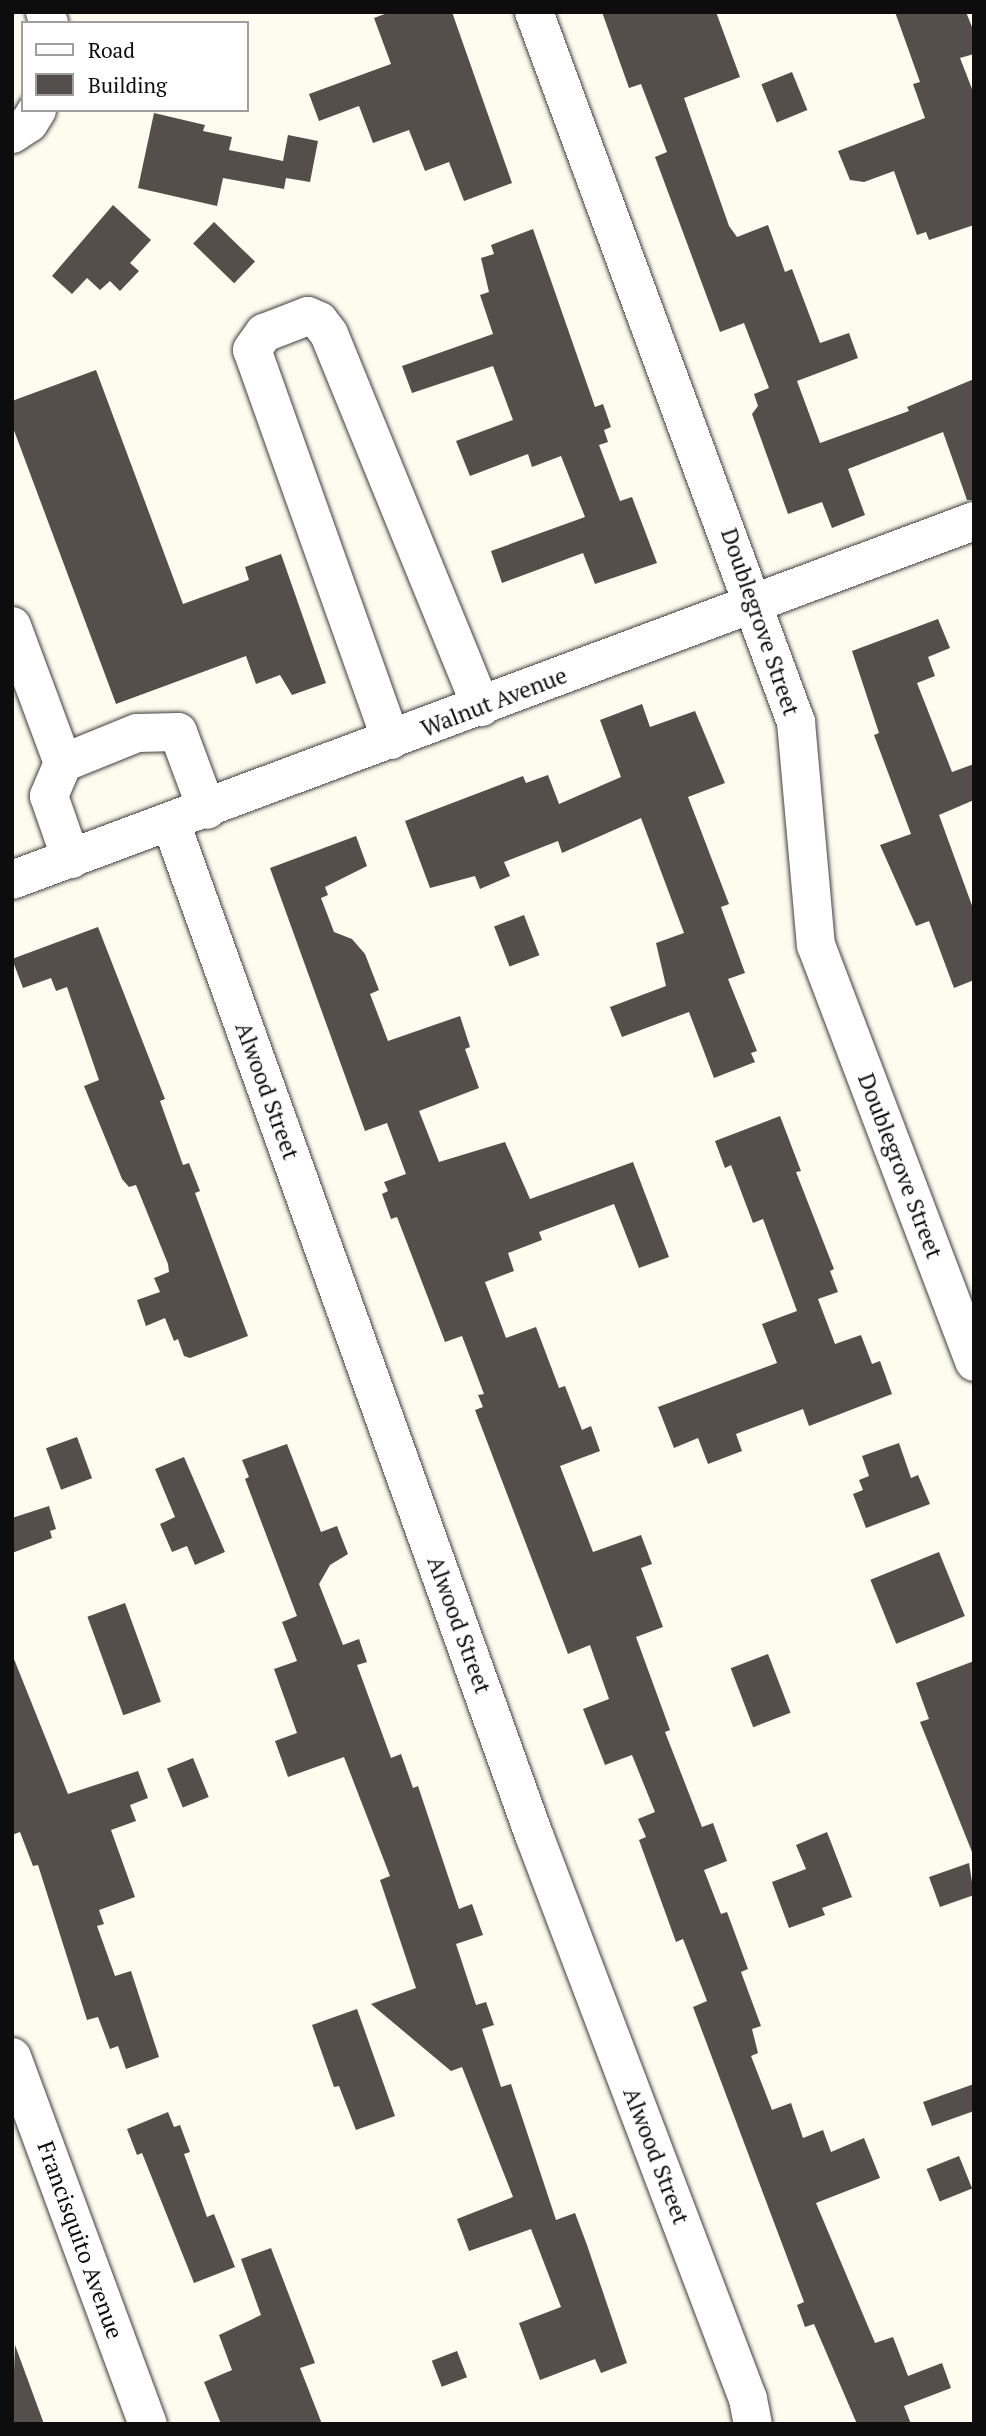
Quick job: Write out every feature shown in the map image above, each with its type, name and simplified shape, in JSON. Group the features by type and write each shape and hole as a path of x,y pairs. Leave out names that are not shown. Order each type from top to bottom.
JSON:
{"street":[{"name":"Doublegrove Street","path":"534,12 756,604 796,722 816,945 974,1362"},
{"path":"12,134 29,123 36,112"},
{"path":"391,740 252,350 264,332 308,316 319,321 329,334 481,707"},
{"name":"Walnut Avenue","path":"12,880 207,810 974,521"},
{"path":"12,626 63,764"},
{"path":"71,859 49,796 63,764 137,733 178,732 207,810"},
{"name":"Alwood Street","path":"171,823 534,1835 744,2386 753,2424"},
{"name":"Francisquito Avenue","path":"12,2057 148,2424"}],"building":[{"path":"390,12 452,12 512,183 464,201 449,162 425,171 409,130 373,143 359,106 319,121 309,94 391,64 374,18"},
{"path":"602,12 716,12 740,77 684,98 729,226 737,237 768,225 785,272 792,269 820,343 849,333 858,358 797,381 820,443 909,411 907,407 974,379 974,500 967,500 943,432 848,469 865,515 832,528 822,502 788,514 752,414 758,406 754,394 769,388 744,323 720,332 655,157 667,152 641,84 629,88"},
{"path":"895,12 966,12 974,32 974,54 960,58 974,94 974,225 929,240 926,232 917,235 894,171 864,182 850,180 838,151 925,118 913,84 920,82"},
{"path":"792,72 807,110 777,122 761,84"},
{"path":"154,113 205,125 203,131 232,137 229,150 283,161 288,135 318,141 310,182 286,178 284,189 223,178 217,206 138,188"},
{"path":"113,205 151,240 130,263 139,271 120,291 110,281 100,290 87,278 72,294 52,276"},
{"path":"214,222 255,262 234,283 193,244"},
{"path":"533,229 595,407 603,404 611,427 604,430 608,442 599,445 620,501 632,497 657,563 595,584 583,553 502,583 491,551 585,517 561,456 532,467 528,454 470,476 456,441 513,420 493,366 412,393 402,366 493,334 480,295 489,292 481,258 494,254 491,245"},
{"path":"96,370 183,604 249,580 245,567 281,554 326,683 292,695 280,675 256,684 246,656 116,704 12,425 12,401"},
{"path":"938,619 950,648 928,657 935,676 917,683 952,772 974,764 974,800 939,815 974,911 974,980 954,988 929,921 916,926 880,845 911,834 874,735 879,733 852,651"},
{"path":"642,704 650,727 695,711 725,783 688,797 729,904 721,907 745,973 728,979 757,1051 751,1053 755,1062 714,1078 689,1012 622,1037 610,1007 666,986 656,943 684,933 641,818 562,853 558,841 504,862 510,876 480,889 475,876 430,888 405,821 523,776 526,783 548,775 559,804 621,777 600,720"},
{"path":"356,836 367,866 325,887 328,895 321,898 334,932 352,939 365,954 379,990 370,994 388,1041 460,1016 470,1047 465,1049 479,1088 419,1111 439,1162 505,1142 530,1199 633,1162 669,1257 639,1268 614,1204 539,1232 542,1240 508,1253 514,1271 485,1282 506,1338 536,1327 559,1388 565,1386 582,1430 591,1426 600,1451 560,1466 593,1552 641,1535 652,1564 641,1568 663,1627 636,1637 670,1730 665,1732 702,1827 713,1823 727,1861 704,1870 721,1914 727,1912 748,1969 741,1972 761,2026 752,2029 758,2053 751,2056 772,2110 791,2103 803,2138 823,2130 831,2152 864,2138 880,2178 816,2203 875,2343 893,2337 908,2376 942,2363 951,2388 904,2406 911,2424 857,2424 814,2324 805,2327 797,2305 804,2302 693,2007 707,2001 683,1939 676,1942 639,1840 646,1837 638,1819 655,1812 632,1755 605,1765 583,1709 609,1699 590,1645 568,1654 475,1410 483,1407 478,1395 484,1394 462,1336 445,1342 397,1217 391,1219 382,1194 388,1191 384,1182 406,1174 387,1123 365,1131 270,868"},
{"path":"524,915 539,955 510,967 494,926"},
{"path":"98,927 165,1099 160,1101 183,1165 189,1163 200,1191 195,1193 248,1336 190,1358 184,1356 178,1339 174,1341 165,1318 146,1326 137,1300 160,1292 154,1278 169,1272 168,1264 136,1185 129,1187 122,1179 84,1086 99,1080 67,987 56,991 51,978 23,988 12,959"},
{"path":"780,1116 801,1171 796,1172 834,1269 830,1271 838,1292 818,1299 835,1344 861,1335 872,1364 880,1361 892,1394 809,1426 803,1409 736,1434 742,1451 708,1464 698,1438 674,1448 658,1407 777,1363 762,1324 797,1311 763,1219 753,1223 731,1165 725,1168 715,1141"},
{"path":"77,1437 92,1478 61,1490 46,1448"},
{"path":"899,1443 911,1478 918,1475 930,1504 866,1528 853,1494 863,1490 859,1480 869,1476 862,1456"},
{"path":"287,1444 321,1532 337,1526 348,1554 330,1565 319,1584 343,1645 359,1639 367,1662 357,1665 391,1758 401,1754 413,1788 418,1786 459,1909 472,1904 483,1935 456,1944 476,2005 486,2002 494,2025 482,2029 501,2087 511,2084 556,2220 575,2213 627,2363 601,2373 595,2359 540,2380 519,2323 561,2307 531,2229 469,2251 457,2219 513,2197 462,2067 451,2071 371,2004 416,1988 380,1880 390,1876 344,1757 288,1777 275,1741 297,1733 274,1669 297,1661 282,1622 297,1616 245,1479 249,1477 242,1460"},
{"path":"184,1457 225,1552 195,1565 187,1546 172,1552 160,1524 175,1517 155,1469"},
{"path":"49,1506 56,1529 50,1531 52,1538 12,1553 12,1518"},
{"path":"939,1552 965,1616 896,1644 870,1580"},
{"path":"125,1603 161,1702 123,1715 87,1617"},
{"path":"12,1654 68,1794 138,1771 148,1798 130,1805 136,1821 111,1830 135,1897 99,1910 104,1924 97,1926 115,1976 131,1971 159,2057 126,2069 118,2046 110,2049 98,2017 87,2020 38,1865 33,1866 20,1832 12,1835"},
{"path":"768,1654 791,1713 753,1727 731,1668"},
{"path":"974,1661 972,1852 920,1722 929,1719 916,1683"},
{"path":"193,1758 209,1797 183,1807 167,1768"},
{"path":"827,1832 852,1897 822,1908 825,1915 789,1928 772,1882 806,1869 796,1845"},
{"path":"969,1863 974,1895 940,1907 929,1877"},
{"path":"357,2009 395,2116 356,2130 339,2086 334,2087 312,2025"},
{"path":"974,2084 974,2111 932,2126 923,2102"},
{"path":"168,2112 174,2127 180,2125 190,2152 184,2154 207,2217 214,2214 235,2267 194,2283 142,2153 137,2155 127,2129"},
{"path":"959,2156 972,2188 940,2202 927,2169"},
{"path":"271,2248 315,2363 300,2368 322,2424 221,2424 204,2382 232,2370 219,2335 261,2315 241,2259"},
{"path":"15,2345 44,2424 12,2424"},
{"path":"457,2351 467,2377 442,2387 432,2361"}]}
